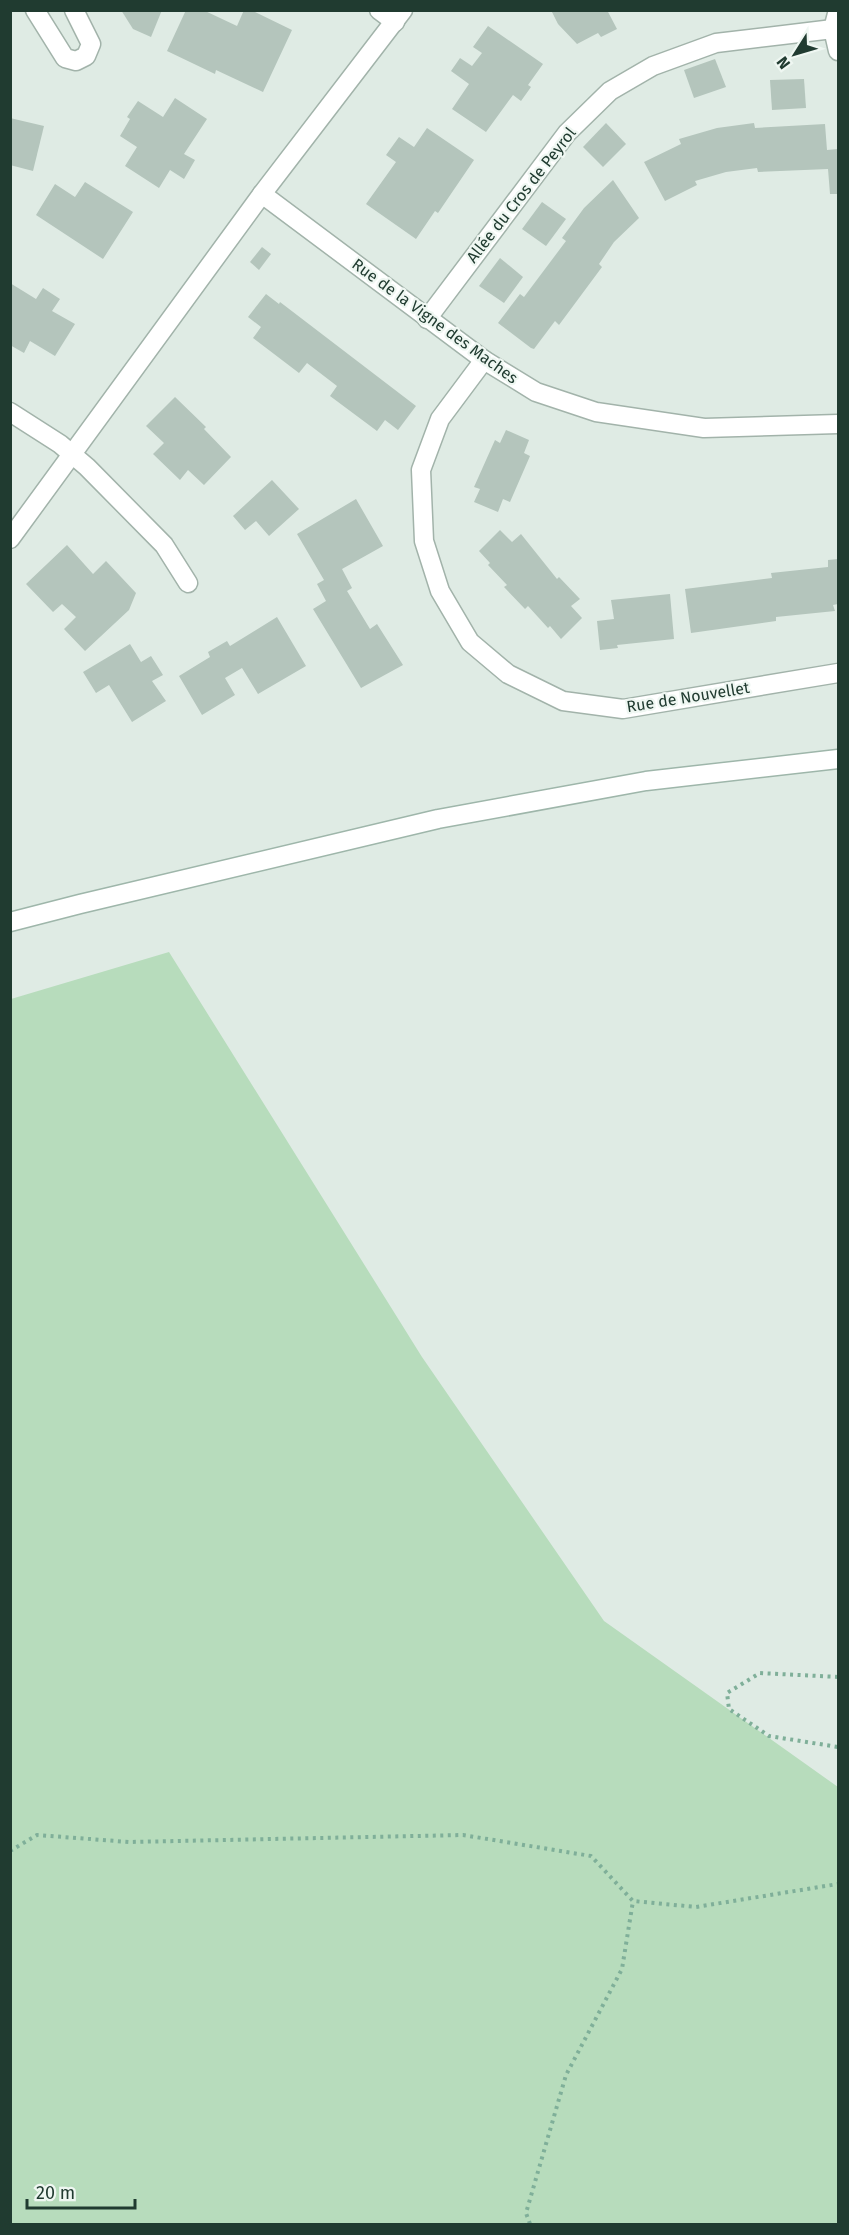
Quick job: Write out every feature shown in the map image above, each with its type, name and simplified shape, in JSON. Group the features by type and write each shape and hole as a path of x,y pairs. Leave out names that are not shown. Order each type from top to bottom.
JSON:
{"street":[{"path":"35,10 65,58 76,61 86,56 91,44 75,10"},
{"path":"10,538 262,194 399,16 379,10"},
{"path":"838,10 832,29 838,51"},
{"name":"Allée du Cros de Peyrol","path":"427,319 567,133 610,91 653,66 716,43 832,29"},
{"name":"Rue de la Vigne des Maches","path":"262,194 483,360 536,392 596,412 704,428 838,424"},
{"name":"Rue de Nouvellet","path":"483,360 440,419 421,470 424,541 440,591 470,642 508,674 563,701 623,709 838,673"},
{"path":"10,412 60,444 72,455 164,545 188,584"},
{"path":"10,922 438,819 646,781 838,759"}],"path":[{"path":"838,1677 760,1673 726,1693 729,1709 769,1736 838,1747"},
{"path":"10,1851 37,1835 129,1842 463,1834 591,1856 633,1901 696,1907 838,1884"},
{"path":"530,2224 526,2213 566,2075 622,1969 633,1901"}],"green space":[{"path":"169,952 422,1357 604,1621 838,1787 838,2224 11,2224 11,999"}],"building":[{"path":"121,10 162,10 151,37 133,29"},
{"path":"186,10 203,10 237,26 244,10 251,10 292,30 263,92 216,70 215,74 167,51"},
{"path":"551,10 607,10 617,29 601,37 598,33 577,44 558,24"},
{"path":"488,26 543,64 528,85 531,87 521,101 513,95 486,132 452,109 469,84 451,71 460,58 472,66 482,53 473,47"},
{"path":"715,59 726,87 694,98 684,70"},
{"path":"804,79 806,108 772,110 770,80"},
{"path":"175,98 207,119 184,154 195,160 184,179 170,170 159,188 125,166 137,147 120,136 130,119 127,117 138,101 163,117"},
{"path":"10,118 44,126 33,171 10,165"},
{"path":"606,123 626,144 603,167 583,147"},
{"path":"754,123 755,128 825,124 827,150 838,149 838,194 830,194 828,169 758,172 757,168 726,172 695,181 697,185 665,201 644,162 681,144 679,139 717,128"},
{"path":"427,128 474,160 438,213 435,211 416,239 366,204 396,162 386,155 399,137 414,147"},
{"path":"613,180 639,218 614,242 599,264 602,267 559,325 555,321 534,349 531,348 498,323 520,294 524,297 566,241 562,238 584,208"},
{"path":"85,182 133,212 103,259 36,215 55,184 75,197"},
{"path":"542,202 566,219 546,246 522,229"},
{"path":"262,247 271,254 259,270 250,262"},
{"path":"500,258 523,277 504,303 479,286"},
{"path":"10,283 36,299 43,288 60,299 52,311 75,324 55,356 30,341 24,353 10,345"},
{"path":"266,294 279,304 280,302 416,406 398,430 385,420 377,431 330,396 337,386 307,363 299,373 253,338 261,327 248,317"},
{"path":"175,397 206,427 204,429 231,457 204,485 188,470 180,480 153,454 164,443 146,426"},
{"path":"506,430 529,440 524,453 530,456 510,502 503,499 498,512 474,502 480,489 474,487 495,440 500,443"},
{"path":"272,480 299,509 269,536 256,521 245,530 233,516"},
{"path":"356,499 383,546 342,569 352,588 347,591 370,629 377,624 403,665 361,688 313,609 326,601 317,584 324,580 297,534"},
{"path":"500,530 512,542 521,534 557,579 559,577 580,599 571,606 582,618 561,639 550,626 548,628 528,606 525,609 504,587 507,585 488,565 490,563 479,551"},
{"path":"67,545 93,574 106,561 136,593 129,610 85,651 64,629 76,617 62,604 53,612 26,584"},
{"path":"838,559 838,604 833,605 835,611 776,617 776,621 691,633 685,589 772,578 771,573 828,567 828,560"},
{"path":"670,594 674,639 617,645 618,648 600,650 597,621 614,619 611,600"},
{"path":"277,617 306,666 258,694 242,668 225,678 235,695 202,715 179,676 210,657 208,652 227,641 230,646"},
{"path":"130,644 141,662 151,656 163,675 152,681 166,701 132,722 109,685 96,693 83,672"}]}
